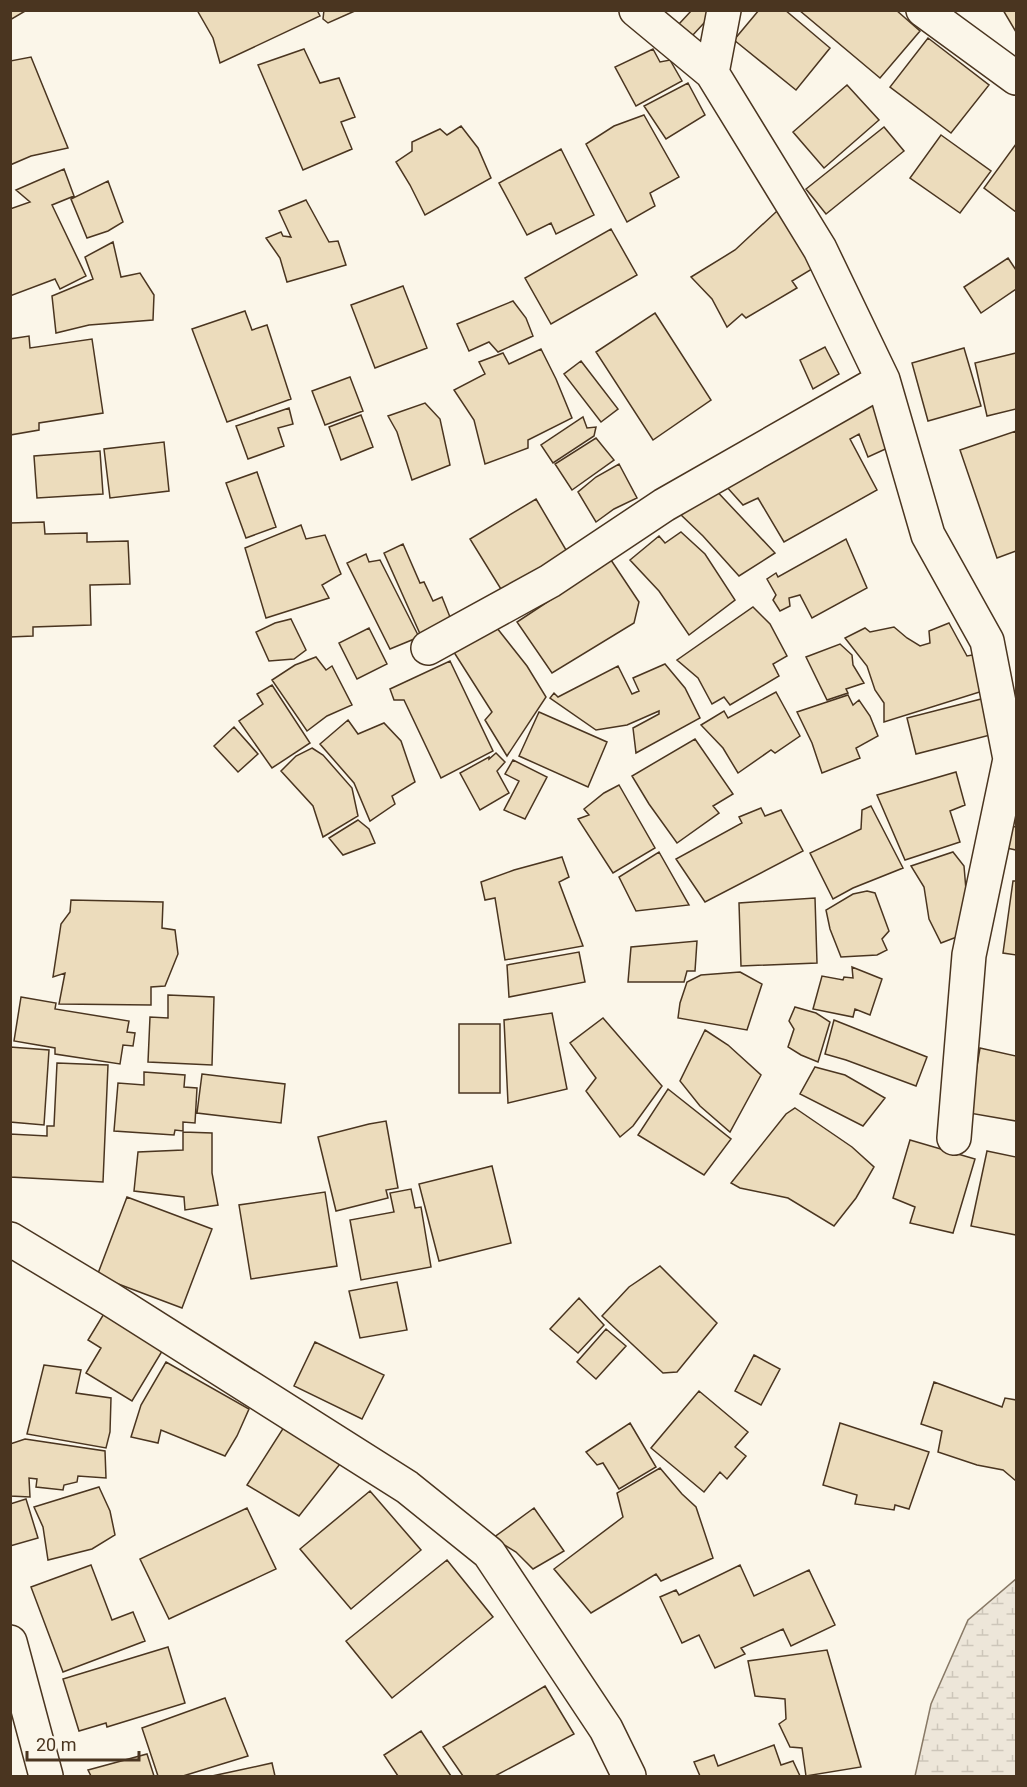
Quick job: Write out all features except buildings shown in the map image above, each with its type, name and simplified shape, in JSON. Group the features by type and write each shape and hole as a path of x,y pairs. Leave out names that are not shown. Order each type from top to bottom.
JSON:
{"street":[{"path":"636,10 712,73 820,249 884,380 928,535 987,641 1010,759 969,955 954,1138"},
{"path":"712,73 724,10"},
{"path":"923,10 1017,78"},
{"path":"428,648 550,581 664,505 884,380"},
{"path":"10,1239 110,1299 407,1487 489,1553 606,1729 628,1776"},
{"path":"10,1642 46,1776"},
{"path":"36,1776 41,1776"}],"green space":[{"path":"1016,1579 1016,1776 915,1776 931,1704 968,1620"}]}
